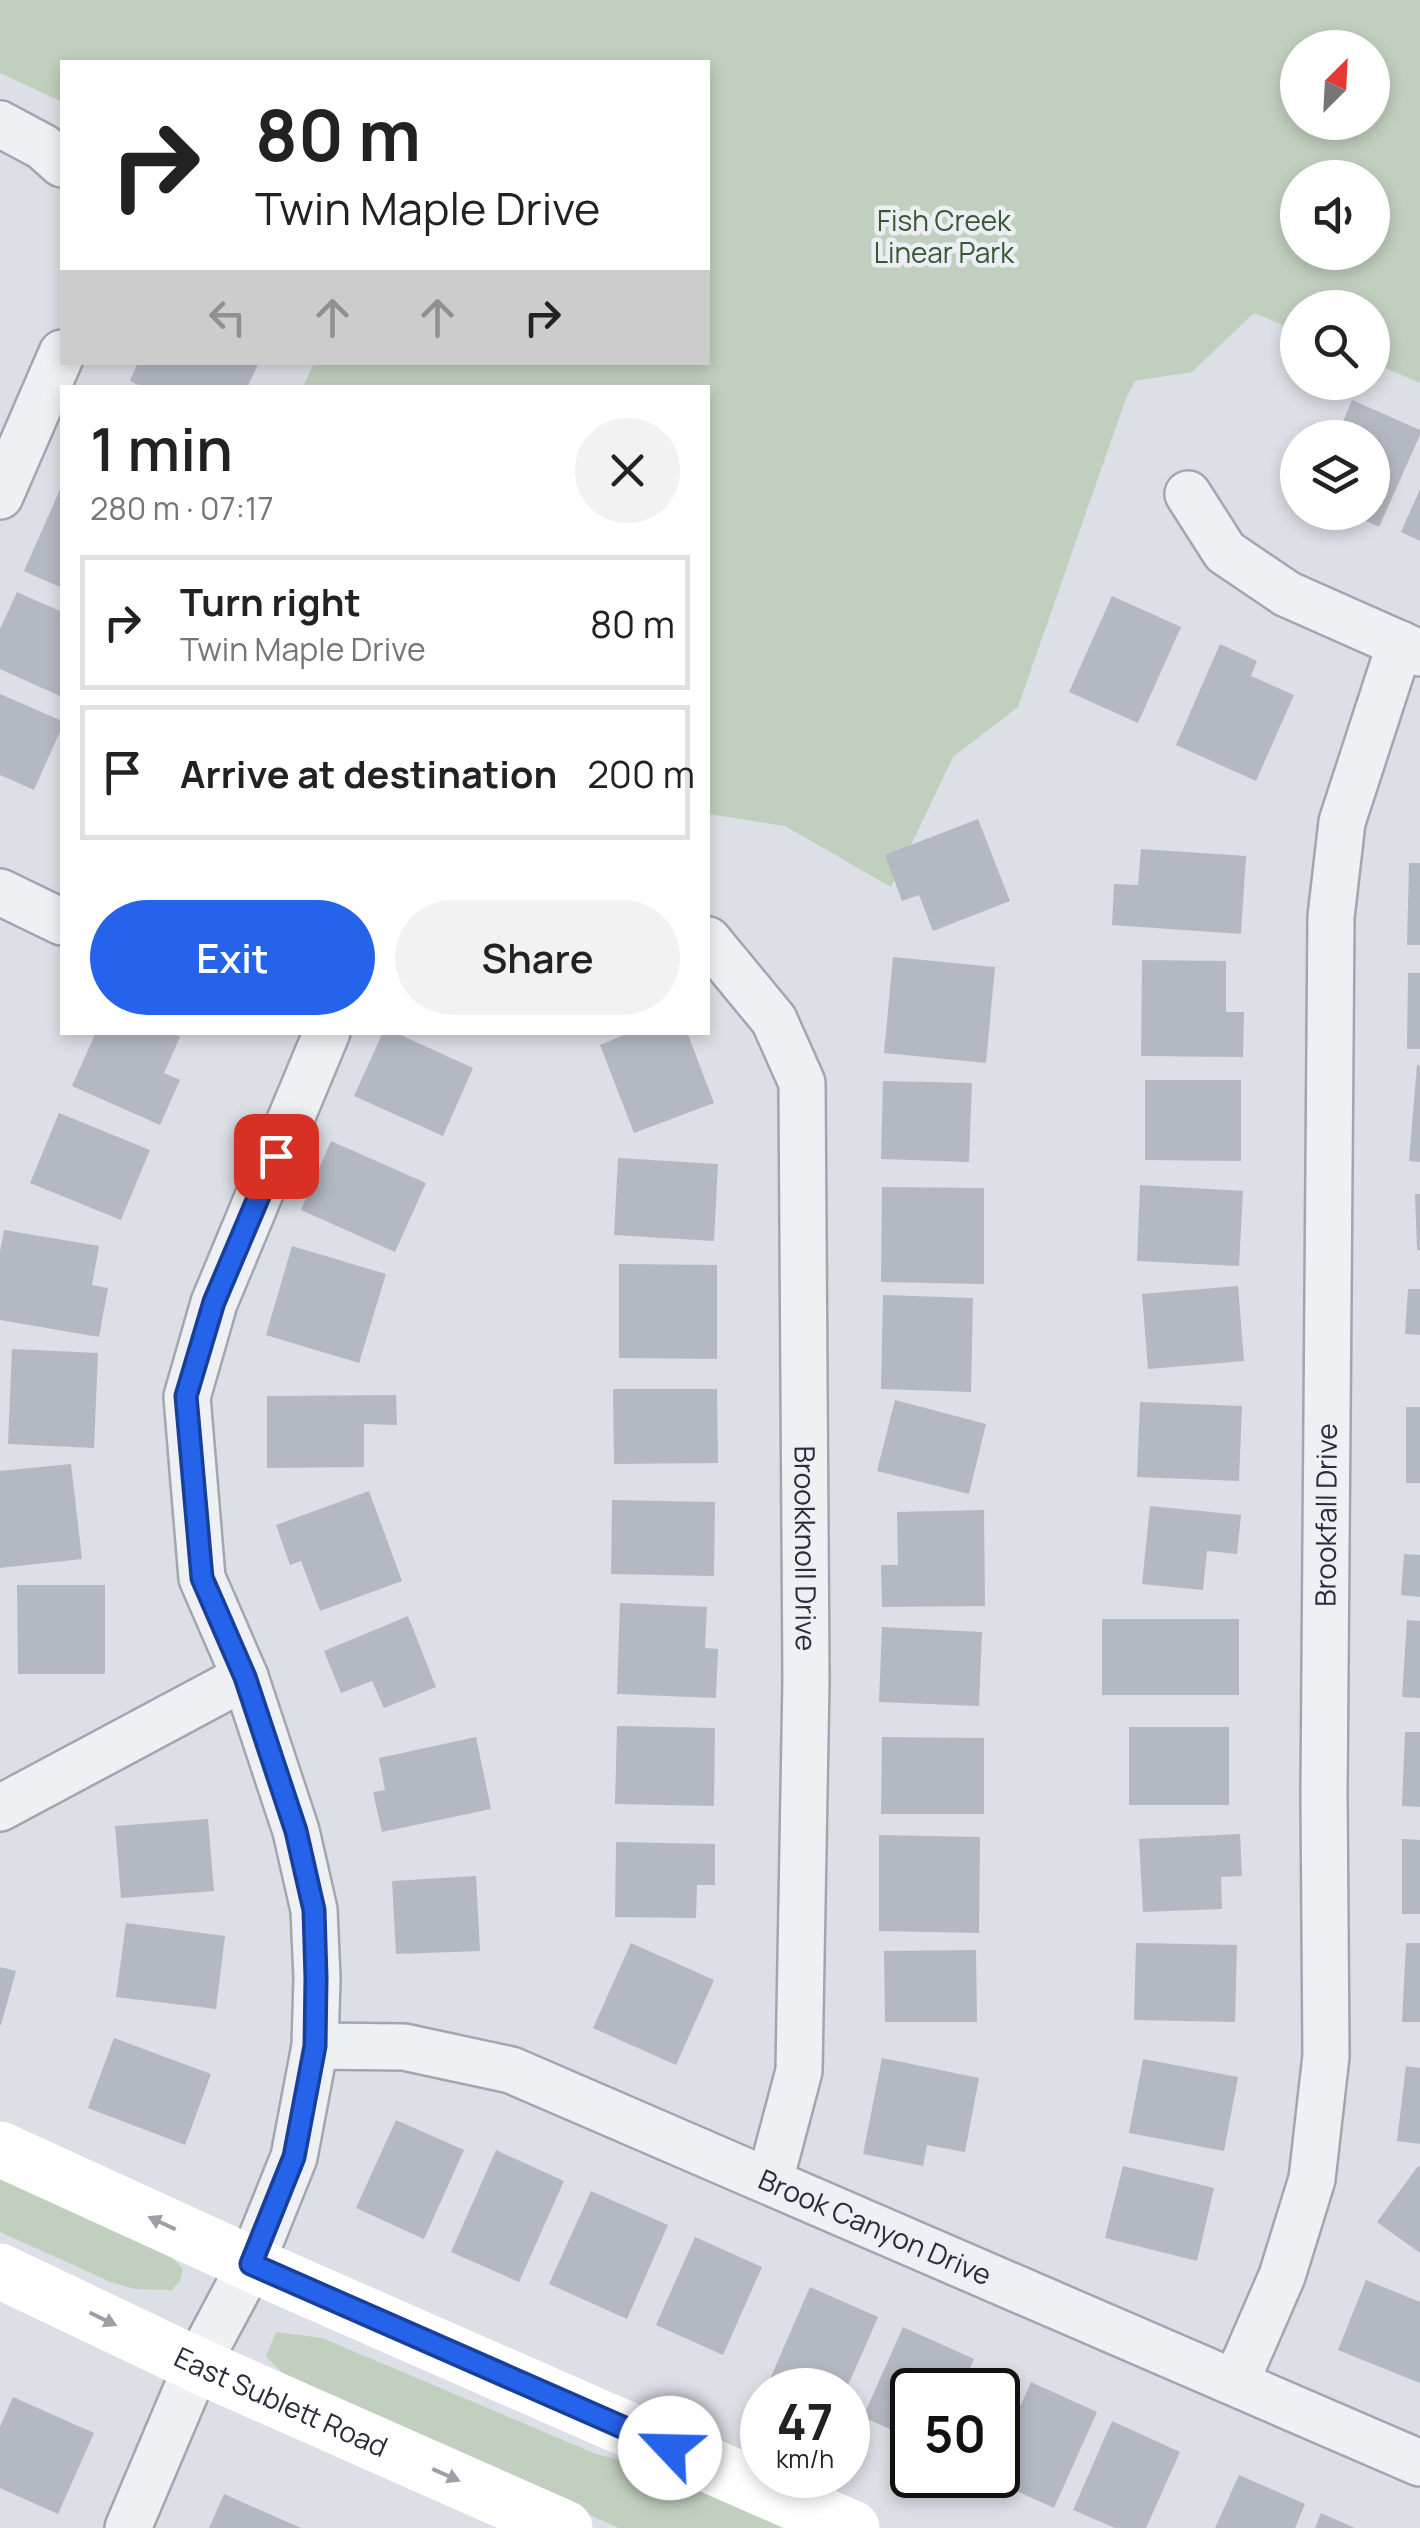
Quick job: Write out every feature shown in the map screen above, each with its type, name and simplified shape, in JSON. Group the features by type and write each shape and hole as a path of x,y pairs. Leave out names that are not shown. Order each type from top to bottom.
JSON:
{"main road":[{"path":"0,2150 852,2528"},
{"name":"East Sublett Road","path":"0,2271 565,2528"}],"street":[{"path":"0,124 44,147 60,162"},
{"path":"0,496 60,358"},
{"path":"1188,494 1226,552 1287,594 1410,649"},
{"name":"Brookfall Drive","path":"1236,2382 1282,2276 1312,2179 1326,2056 1324,1774 1331,917 1342,822 1410,649"},
{"path":"0,892 60,921"},
{"name":"Brookknoll Drive","path":"710,942 774,1020 802,1083 806,1680 799,2071 770,2180"},
{"path":"128,2528 198,2364 251,2264 294,2157 315,2046 314,1910 296,1831 245,1677 202,1578 186,1396 214,1302 315,1037"},
{"path":"0,1808 245,1677"},
{"name":"Brook Canyon Drive","path":"315,2046 404,2047 511,2070 1420,2464"}],"green space":[{"name":"Fish Creek Linear Park","path":"0,0 1420,0 1420,383 1390,370 1390,290 1280,290 1280,324 1254,313 1192,372 1135,381 1018,707 953,757 891,887 785,826 710,814 710,385 304,385 313,365 710,365 710,60 60,60 60,101 0,73"},
{"path":"0,2169 168,2253 183,2269 180,2281 172,2290 135,2289 0,2232"},
{"path":"276,2332 322,2338 596,2454 704,2482 811,2528 619,2528 290,2381 266,2356"}],"building":[{"path":"137,365 258,365 248,385 138,385 130,381"},
{"path":"1352,400 1420,430 1390,502 1390,420 1344,420"},
{"path":"1420,489 1420,541 1401,532"},
{"path":"60,490 60,587 24,571"},
{"path":"17,592 60,611 60,696 0,669 0,629"},
{"path":"1112,596 1181,627 1138,723 1069,692"},
{"path":"1220,644 1257,661 1251,676 1294,695 1256,781 1176,745"},
{"path":"0,694 60,720 60,732 34,790 0,775"},
{"path":"978,819 1010,901 933,931 919,895 902,901 885,855"},
{"path":"1141,849 1246,856 1241,934 1112,925 1114,884 1138,885"},
{"path":"1409,863 1420,863 1420,945 1407,945"},
{"path":"893,957 995,967 986,1063 884,1053"},
{"path":"1142,960 1226,961 1226,1012 1244,1012 1243,1057 1141,1056"},
{"path":"1408,973 1420,973 1420,1049 1407,1049"},
{"path":"95,1035 180,1037 164,1073 180,1080 160,1125 72,1086"},
{"path":"382,1035 401,1035 473,1068 443,1136 354,1096"},
{"path":"624,1035 688,1035 714,1103 634,1133 600,1045"},
{"path":"1417,1065 1420,1066 1420,1162 1409,1161"},
{"path":"1145,1080 1241,1080 1241,1161 1145,1160"},
{"path":"883,1081 972,1083 969,1162 881,1159"},
{"path":"59,1113 150,1150 121,1220 30,1183"},
{"path":"331,1141 426,1183 395,1252 301,1210"},
{"path":"618,1158 718,1164 714,1241 614,1235"},
{"path":"1140,1185 1243,1191 1239,1266 1137,1261"},
{"path":"882,1187 984,1188 984,1284 881,1282"},
{"path":"1415,1194 1420,1194 1420,1250 1417,1250"},
{"path":"4,1230 99,1246 92,1285 108,1288 99,1337 0,1320 0,1252"},
{"path":"292,1246 386,1274 359,1363 266,1335"},
{"path":"619,1264 717,1265 717,1359 619,1358"},
{"path":"1238,1286 1244,1361 1148,1369 1142,1294"},
{"path":"1408,1289 1420,1289 1420,1335 1405,1334"},
{"path":"883,1295 973,1298 971,1392 881,1389"},
{"path":"12,1349 98,1353 94,1448 8,1444"},
{"path":"613,1389 717,1389 718,1463 614,1464"},
{"path":"396,1395 397,1425 364,1424 364,1467 267,1468 267,1396"},
{"path":"895,1400 986,1424 969,1494 877,1471"},
{"path":"1140,1402 1242,1406 1239,1481 1137,1477"},
{"path":"1406,1407 1420,1407 1420,1483 1406,1483"},
{"path":"71,1464 82,1559 0,1568 0,1471"},
{"path":"369,1491 402,1581 320,1611 301,1561 290,1565 276,1525"},
{"path":"612,1500 715,1502 714,1576 611,1574"},
{"path":"1150,1506 1241,1515 1237,1554 1207,1551 1203,1590 1142,1584"},
{"path":"984,1510 985,1606 882,1607 881,1565 898,1565 897,1512"},
{"path":"1404,1554 1420,1555 1420,1597 1401,1595"},
{"path":"17,1585 105,1585 105,1674 18,1674"},
{"path":"620,1603 707,1607 705,1648 718,1649 716,1698 617,1694"},
{"path":"408,1616 436,1687 384,1708 372,1681 341,1693 324,1651"},
{"path":"1102,1619 1239,1619 1239,1695 1102,1695"},
{"path":"1407,1620 1420,1621 1420,1698 1402,1697"},
{"path":"882,1627 982,1632 979,1706 879,1702"},
{"path":"617,1726 715,1728 714,1806 615,1804"},
{"path":"1129,1727 1229,1727 1229,1805 1129,1805"},
{"path":"1405,1732 1420,1732 1420,1807 1402,1806"},
{"path":"476,1737 491,1809 382,1832 373,1792 385,1790 379,1758"},
{"path":"882,1737 984,1738 984,1814 881,1814"},
{"path":"208,1819 214,1891 121,1898 115,1826"},
{"path":"1240,1834 1242,1876 1221,1877 1222,1909 1143,1912 1139,1839"},
{"path":"879,1835 980,1837 979,1933 879,1931"},
{"path":"1402,1839 1420,1840 1420,1914 1402,1914"},
{"path":"616,1842 715,1844 715,1885 697,1885 696,1918 615,1917"},
{"path":"476,1876 480,1951 396,1954 392,1881"},
{"path":"126,1923 225,1936 216,2009 116,1997"},
{"path":"631,1943 714,1980 676,2065 593,2028"},
{"path":"1136,1943 1237,1945 1235,2022 1134,2020"},
{"path":"1406,1943 1420,1943 1420,2022 1402,2022"},
{"path":"976,1950 977,2022 885,2022 884,1951"},
{"path":"0,1967 16,1971 1,2025 0,2025"},
{"path":"114,2038 211,2074 185,2145 88,2108"},
{"path":"882,2058 979,2078 965,2152 927,2145 923,2166 863,2154"},
{"path":"1143,2059 1238,2077 1224,2151 1129,2133"},
{"path":"1406,2066 1420,2068 1420,2144 1397,2141"},
{"path":"396,2120 464,2150 424,2239 356,2208"},
{"path":"496,2150 564,2181 519,2282 451,2252"},
{"path":"1123,2166 1214,2188 1197,2261 1105,2238"},
{"path":"1420,2168 1420,2253 1377,2222"},
{"path":"591,2191 668,2225 627,2319 549,2284"},
{"path":"695,2237 762,2267 723,2355 656,2325"},
{"path":"1366,2280 1420,2302 1420,2383 1338,2350"},
{"path":"810,2287 878,2317 856,2368 775,2368"},
{"path":"903,2327 974,2359 970,2368 890,2368 890,2429 870,2420 870,2401"},
{"path":"1031,2382 1097,2412 1054,2508 1020,2493 1020,2407"},
{"path":"13,2397 94,2433 58,2514 0,2488 0,2427"},
{"path":"1112,2421 1180,2452 1146,2528 1115,2528 1073,2510"},
{"path":"1239,2475 1305,2504 1295,2528 1215,2528"},
{"path":"224,2494 301,2528 209,2528"},
{"path":"1321,2513 1355,2528 1315,2528"}],"route":[{"path":"276,1156 214,1302 186,1396 202,1578 245,1677 296,1831 314,1910 315,2046 294,2157 251,2264 670,2448"}]}
